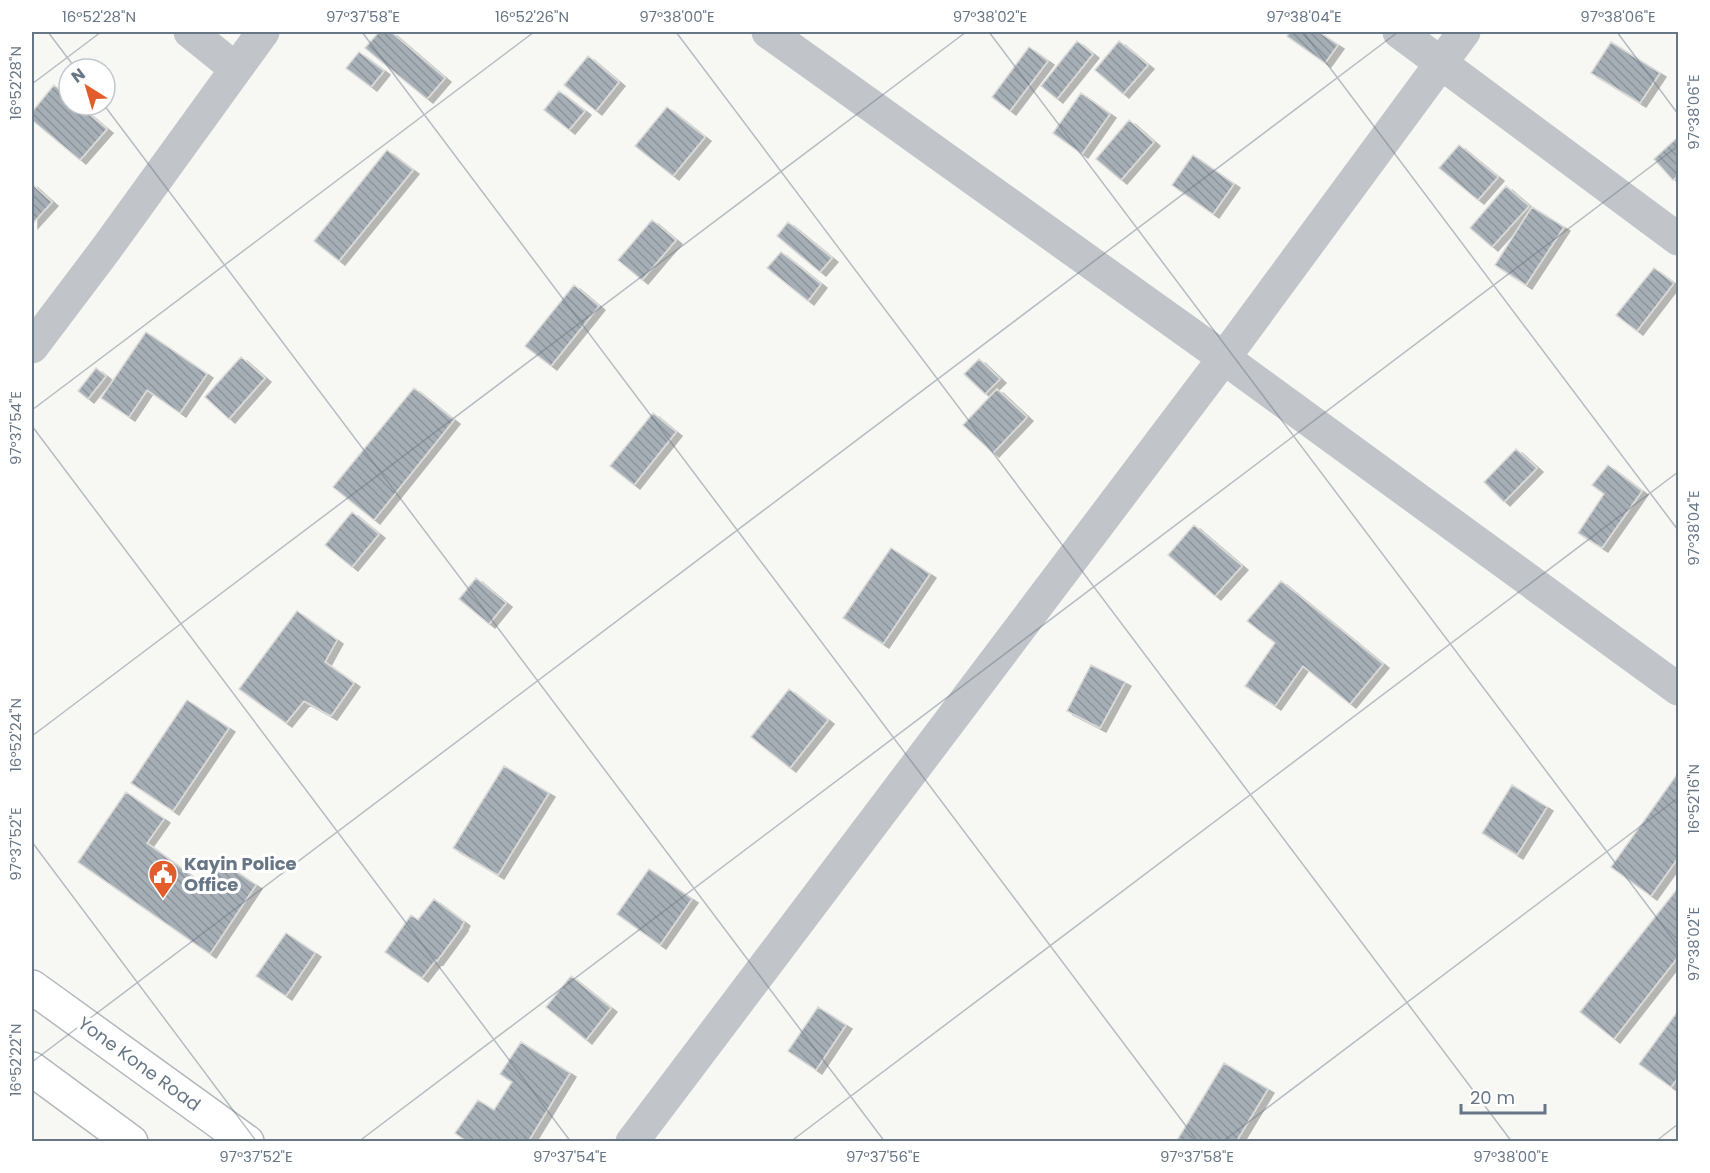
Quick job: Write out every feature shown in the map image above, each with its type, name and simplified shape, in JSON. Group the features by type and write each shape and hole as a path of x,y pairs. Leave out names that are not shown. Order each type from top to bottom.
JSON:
{"street":[{"path":"190,32 236,69"},
{"path":"32,347 263,32"},
{"path":"768,32 1224,358 1678,689"},
{"path":"1399,32 1678,239"},
{"path":"632,1142 1224,358 1464,32"},
{"name":"Yone Kone Road","path":"32,987 247,1142"},
{"path":"32,1069 131,1142"}],"building":[{"path":"379,32 391,32 445,78 427,99 365,48"},
{"path":"1290,32 1319,32 1338,45 1325,63 1287,36"},
{"path":"1077,41 1093,54 1057,99 1041,86"},
{"path":"1119,41 1148,65 1123,94 1095,70"},
{"path":"1611,42 1660,73 1640,103 1591,73"},
{"path":"1029,47 1048,61 1010,111 992,97"},
{"path":"359,52 384,71 371,87 346,68"},
{"path":"588,56 619,82 596,111 564,85"},
{"path":"54,85 57,88 57,117 92,117 107,129 80,160 32,120 32,112"},
{"path":"559,91 585,111 569,130 544,110"},
{"path":"1081,93 1110,114 1082,154 1053,133"},
{"path":"667,107 705,137 673,176 635,146"},
{"path":"1129,120 1154,142 1121,180 1096,159"},
{"path":"1678,137 1678,176 1673,180 1654,159"},
{"path":"1459,145 1498,177 1478,200 1439,168"},
{"path":"387,150 413,170 339,261 314,241"},
{"path":"1193,155 1234,184 1213,214 1172,185"},
{"path":"32,184 52,202 32,224"},
{"path":"1506,186 1529,206 1492,247 1470,228"},
{"path":"1532,207 1564,227 1526,285 1495,265"},
{"path":"652,220 676,240 642,280 618,260"},
{"path":"788,222 832,258 820,272 777,236"},
{"path":"781,252 821,284 808,301 767,268"},
{"path":"1654,268 1674,283 1637,331 1616,315"},
{"path":"574,285 599,306 551,366 525,346"},
{"path":"146,332 207,374 180,413 147,390 129,417 101,398"},
{"path":"241,357 265,378 229,419 205,397"},
{"path":"979,359 1000,379 985,394 964,374"},
{"path":"96,368 106,376 88,399 78,391"},
{"path":"414,388 454,420 374,520 333,487"},
{"path":"997,389 1027,417 993,453 963,425"},
{"path":"653,413 676,432 634,485 610,466"},
{"path":"1516,449 1537,468 1504,502 1484,482"},
{"path":"1608,465 1642,491 1602,548 1578,533 1604,494 1592,485"},
{"path":"352,512 379,534 352,567 325,545"},
{"path":"1194,525 1242,566 1215,596 1168,555"},
{"path":"891,548 930,574 883,644 843,618"},
{"path":"476,578 506,603 489,624 459,599"},
{"path":"1281,581 1383,664 1350,704 1303,666 1275,706 1245,686 1275,643 1247,621"},
{"path":"297,611 337,640 325,662 354,683 331,716 304,701 286,723 239,689"},
{"path":"1091,665 1125,682 1100,728 1067,711"},
{"path":"789,689 828,720 790,768 751,737"},
{"path":"187,700 229,728 173,811 131,783"},
{"path":"504,766 549,793 498,875 453,848"},
{"path":"1678,773 1678,858 1651,896 1611,867"},
{"path":"1512,785 1547,807 1517,855 1482,833"},
{"path":"126,792 164,819 147,843 203,884 219,860 256,885 210,954 78,862"},
{"path":"649,869 692,899 660,945 617,914"},
{"path":"1678,888 1678,957 1614,1039 1580,1012"},
{"path":"434,899 464,922 437,961 422,978 385,952 411,915 418,920"},
{"path":"286,933 315,953 286,996 256,976"},
{"path":"571,976 611,1008 586,1040 546,1007"},
{"path":"818,1007 846,1025 816,1070 788,1051"},
{"path":"1678,1011 1678,1078 1671,1087 1639,1064"},
{"path":"521,1042 570,1073 528,1142 468,1142 455,1133 478,1100 494,1110 512,1082 500,1074"},
{"path":"1224,1063 1268,1089 1236,1142 1176,1142"}],"place":[{"name":"Kayin Police Office","path":"163,900"}]}
